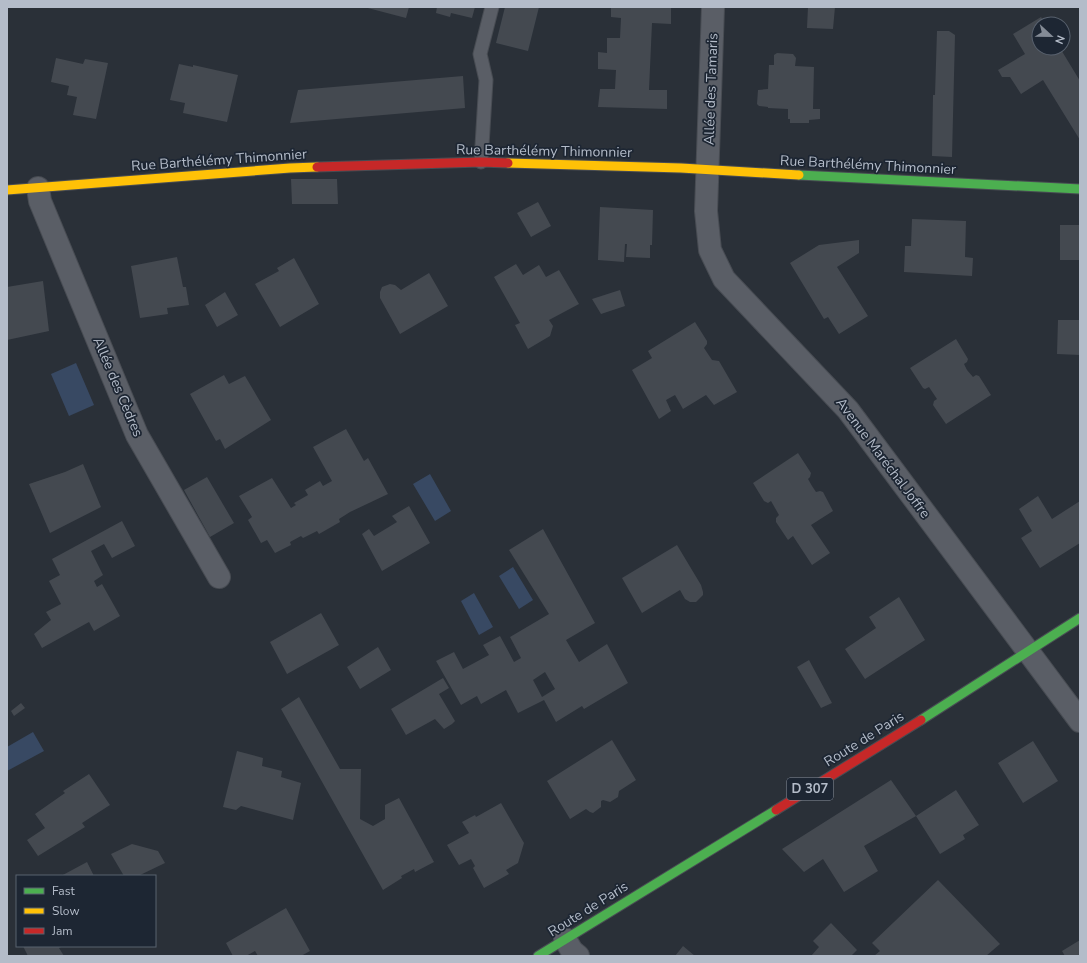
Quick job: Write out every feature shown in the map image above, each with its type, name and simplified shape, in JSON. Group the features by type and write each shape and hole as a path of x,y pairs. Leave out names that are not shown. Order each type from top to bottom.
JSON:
{"street":[{"name":"Allée des Tamaris","path":"708,170 713,7"},
{"name":"Rue Barthélémy Thimonnier","path":"7,190 290,168 481,162 681,168 1080,189"},
{"name":"Avenue Maréchal Joffre","path":"708,170 706,211 710,250 724,279 848,410 1080,721"},
{"name":"Allée des Cèdres","path":"38,188 40,201 137,435 219,578"},
{"name":"Route de Paris","path":"538,956 571,950 952,701 1034,660 1080,618"}],"lane":[{"path":"481,162 486,80 480,54 492,7"}],"water":[{"path":"76,363 94,405 69,416 51,374"},
{"path":"430,474 451,511 435,521 413,484"},
{"path":"513,567 533,600 519,609 499,576"},
{"path":"474,593 493,627 479,635 461,601"},
{"path":"33,732 44,751 7,771 7,747"}],"building":[{"path":"364,7 409,7 406,18"},
{"path":"437,7 475,7 472,18 451,13 450,17 436,13"},
{"path":"505,7 539,7 528,51 496,43"},
{"path":"611,7 671,7 671,24 652,23 649,90 667,90 667,109 598,107 600,89 615,89 616,70 598,69 598,52 607,53 607,38 620,38 621,18 611,17"},
{"path":"808,7 835,7 833,29 807,28"},
{"path":"1031,23 1031,56 1065,56 1080,81 1080,140 1043,80 1021,94 1010,77 1002,77 998,70 1025,54 1013,34"},
{"path":"937,31 949,31 955,35 952,157 932,156 933,95 935,95"},
{"path":"777,53 793,54 796,58 795,66 814,67 813,109 820,109 820,119 809,120 809,123 790,123 790,119 788,119 788,109 768,108 757,104 758,90 768,89 769,65 774,65 774,55"},
{"path":"56,58 83,64 85,59 108,63 96,119 73,115 77,97 67,95 69,86 51,82"},
{"path":"179,64 193,67 193,65 238,75 227,122 183,113 185,103 170,100"},
{"path":"463,76 465,108 290,123 298,90"},
{"path":"291,179 337,179 338,204 292,204"},
{"path":"538,202 551,226 531,237 517,213"},
{"path":"600,207 653,210 650,258 626,257 627,244 625,244 624,262 598,260"},
{"path":"912,219 966,221 965,257 973,258 972,276 904,272 905,246 911,246"},
{"path":"1060,225 1080,225 1080,260 1060,260"},
{"path":"859,240 859,253 837,267 868,316 839,334 828,317 824,319 790,263 819,245"},
{"path":"177,257 183,287 186,287 189,305 167,308 168,314 140,318 131,266"},
{"path":"294,258 319,304 280,327 255,284 279,271 277,268"},
{"path":"516,264 523,275 539,265 546,277 559,270 579,304 549,320 553,326 550,336 528,349 515,325 520,323 494,277"},
{"path":"429,273 448,306 400,334 380,298 382,287 390,284 395,285 401,290"},
{"path":"43,281 49,331 7,340 7,287"},
{"path":"620,290 625,306 601,314 592,299"},
{"path":"225,292 238,315 217,327 205,305"},
{"path":"1058,320 1080,320 1080,355 1057,354"},
{"path":"695,322 707,341 704,348 712,360 719,361 737,392 714,405 706,395 683,409 675,395 666,400 671,411 659,419 632,370 652,358 648,351"},
{"path":"956,339 968,359 964,364 967,370 973,377 976,375 979,376 991,395 946,424 933,405 934,401 937,399 929,387 925,389 923,388 910,368"},
{"path":"224,375 229,384 245,376 271,420 225,449 220,439 216,441 190,394"},
{"path":"346,429 364,461 368,458 388,494 350,512 339,519 340,522 319,534 317,531 303,538 301,536 290,542 291,545 275,553 267,540 261,543 248,520 252,517 239,496 272,478 291,508 296,505 294,503 308,495 305,490 320,481 323,486 332,481 313,447"},
{"path":"798,453 811,473 808,479 812,486 816,492 823,492 833,511 811,525 830,553 812,565 793,536 788,540 776,522 776,518 779,515 771,501 768,503 764,501 753,483"},
{"path":"83,464 101,507 50,533 29,484 65,472"},
{"path":"207,477 234,523 210,537 184,490"},
{"path":"1038,496 1052,519 1080,501 1080,543 1040,568 1021,538 1032,531 1019,509"},
{"path":"409,506 430,543 382,571 362,534 369,529 374,536 397,522 392,516"},
{"path":"122,521 135,546 112,558 104,544 91,551 103,575 94,581 97,587 102,584 120,616 94,631 89,622 42,648 34,634 51,620 46,612 61,604 49,581 60,575 52,559"},
{"path":"543,529 595,623 566,640 579,662 607,644 628,683 584,709 582,706 556,722 544,700 518,713 506,690 481,704 477,696 461,705 436,661 454,652 463,669 489,655 483,645 500,636 514,662 521,658 510,637 549,614 509,550","holes":["545,672 555,689 542,697 533,680"]},
{"path":"677,545 701,585 703,595 696,602 690,602 685,599 680,590 642,613 622,578"},
{"path":"899,597 925,640 865,679 845,649 876,628 869,617"},
{"path":"321,613 339,645 287,674 270,642"},
{"path":"378,647 391,670 360,689 347,667"},
{"path":"809,660 832,703 821,708 797,667"},
{"path":"443,678 449,688 439,694 455,721 444,729 435,719 406,735 391,709"},
{"path":"299,697 340,769 361,769 360,819 373,826 385,819 385,805 399,798 434,862 415,872 414,869 401,876 402,878 383,890 281,709"},
{"path":"21,703 25,708 14,716 11,711"},
{"path":"612,740 636,780 619,791 618,797 610,802 603,800 601,801 601,807 593,813 586,809 570,819 547,781"},
{"path":"1033,741 1058,781 1023,803 998,763"},
{"path":"237,751 263,758 262,766 282,771 281,777 301,783 293,820 241,806 236,810 223,807"},
{"path":"89,774 110,805 82,823 85,827 38,856 27,840 45,828 35,814 65,793 63,791"},
{"path":"891,780 916,816 864,846 878,871 844,892 823,859 804,872 782,849"},
{"path":"956,790 979,825 963,835 965,839 940,854 916,816"},
{"path":"501,803 524,843 518,863 506,870 509,874 484,888 473,868 475,866 471,859 459,865 447,845 469,833 462,822 475,815 476,817"},
{"path":"132,844 158,851 165,863 140,875 123,875 111,854"},
{"path":"87,862 94,875 63,875"},
{"path":"938,880 1000,944 986,956 874,956 880,951 872,943"},
{"path":"286,908 310,951 301,956 258,956 255,951 246,956 233,956 226,943"},
{"path":"831,923 857,950 851,956 811,956 819,947 813,941"},
{"path":"1080,940 1080,956 1065,956 1062,951"},
{"path":"683,946 695,956 675,956"},
{"path":"24,947 61,947 59,948 64,956 28,956"}],"traffic: fast":[{"path":"799,175 1080,189"},
{"path":"921,720 1080,618"},
{"path":"538,956 776,810"}],"traffic: slow":[{"path":"508,163 681,168 799,175"},
{"path":"7,190 317,167"}],"traffic: jam":[{"path":"317,167 481,162 508,163"},
{"path":"776,810 921,720"}]}
